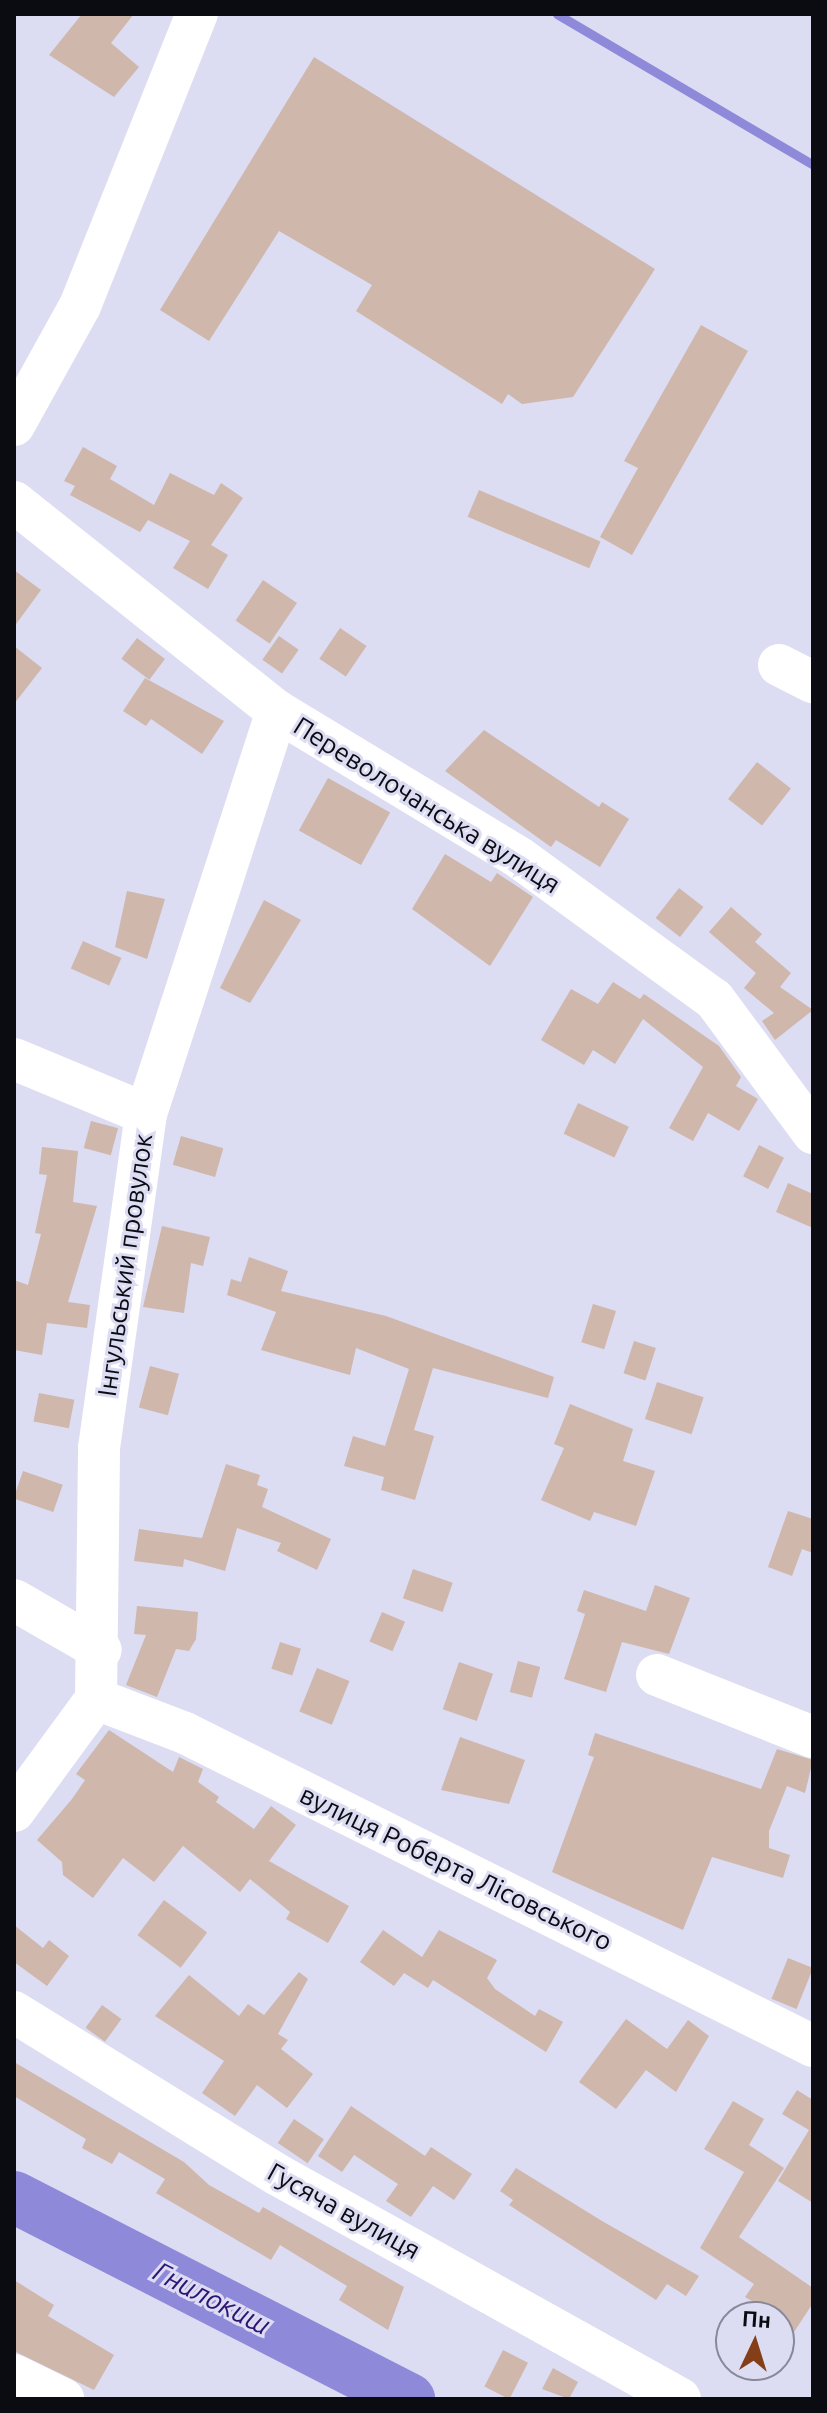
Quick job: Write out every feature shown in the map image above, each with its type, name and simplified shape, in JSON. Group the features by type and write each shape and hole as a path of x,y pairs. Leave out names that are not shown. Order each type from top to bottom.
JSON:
{"street":[{"path":"14,425 80,306 197,14"},
{"name":"Переволочанська вулиця","path":"14,502 277,711 521,859 714,999 813,1133"},
{"name":"Інгульський провулок","path":"96,1699 101,1650 99,1448 146,1114 277,711"},
{"path":"14,1059 146,1114"},
{"path":"14,1600 101,1650"},
{"path":"657,1675 813,1737"},
{"path":"14,1811 96,1699"},
{"name":"вулиця Роберта Лісовського","path":"96,1699 185,1733 813,2046"},
{"name":"Гусяча вулиця","path":"14,2012 278,2175 680,2399"},
{"path":"14,2375 63,2399"}],"building":[{"path":"82,14 134,14 111,43 139,67 114,97 49,55"},
{"path":"314,57 655,269 573,397 522,404 508,394 502,404 356,311 372,285 279,231 209,341 160,310"},
{"path":"701,325 748,351 632,555 600,537 638,468 624,461"},
{"path":"83,447 117,466 110,479 154,505 170,473 214,495 221,483 243,498 211,545 228,555 208,589 173,568 190,541 148,520 140,532 70,495 75,486 64,481"},
{"path":"479,490 601,542 589,568 468,517"},
{"path":"14,570 41,590 14,627"},
{"path":"263,580 297,603 270,644 236,621"},
{"path":"340,628 367,646 346,677 319,659"},
{"path":"279,636 299,650 282,674 262,660"},
{"path":"137,638 165,659 149,680 121,659"},
{"path":"14,646 42,668 14,704"},
{"path":"145,678 224,721 202,754 151,719 146,726 123,711"},
{"path":"484,730 599,807 602,802 629,819 600,867 556,840 551,847 445,771"},
{"path":"757,762 791,788 762,826 728,799"},
{"path":"328,778 390,812 361,865 299,830"},
{"path":"445,854 491,882 497,873 533,897 490,966 412,909"},
{"path":"679,888 703,907 680,937 656,918"},
{"path":"127,891 165,899 147,959 115,947"},
{"path":"264,900 301,920 250,1003 220,988"},
{"path":"731,907 762,934 755,942 791,973 780,987 813,1010 775,1040 762,1021 774,1013 744,988 756,973 709,932"},
{"path":"83,941 121,958 109,985 71,968"},
{"path":"613,982 640,999 644,994 719,1046 741,1077 736,1086 758,1099 739,1131 708,1113 693,1141 669,1128 703,1067 643,1019 615,1064 593,1050 584,1065 541,1040 571,989 598,1004"},
{"path":"578,1103 629,1127 614,1157 564,1134"},
{"path":"91,1121 118,1128 111,1155 84,1148"},
{"path":"181,1136 223,1148 215,1177 173,1165"},
{"path":"759,1145 784,1158 768,1189 743,1176"},
{"path":"42,1147 78,1151 73,1202 97,1206 68,1302 90,1305 87,1328 47,1323 42,1355 14,1350 14,1280 28,1285 41,1234 35,1233 47,1175 39,1174"},
{"path":"788,1183 813,1194 813,1228 776,1212"},
{"path":"162,1226 210,1237 203,1266 191,1263 184,1313 143,1307"},
{"path":"249,1257 288,1271 281,1291 386,1316 554,1377 548,1398 433,1368 414,1430 434,1436 415,1500 381,1490 384,1477 344,1466 353,1436 385,1446 409,1369 356,1348 350,1375 261,1350 276,1312 227,1295 231,1279 241,1282"},
{"path":"593,1304 616,1311 604,1349 581,1342"},
{"path":"634,1341 656,1348 645,1380 623,1373"},
{"path":"150,1366 179,1374 168,1415 139,1408"},
{"path":"657,1382 704,1397 692,1434 645,1419"},
{"path":"39,1393 74,1400 69,1428 33,1421"},
{"path":"570,1404 633,1429 623,1461 655,1471 636,1526 594,1512 590,1521 541,1500 564,1448 554,1444"},
{"path":"226,1464 260,1475 257,1485 268,1489 262,1507 331,1539 317,1570 277,1551 281,1543 237,1528 225,1571 184,1559 183,1567 134,1561 139,1529 202,1538"},
{"path":"23,1471 63,1485 53,1512 14,1499"},
{"path":"788,1511 813,1519 813,1553 802,1549 792,1576 768,1567"},
{"path":"413,1569 453,1583 443,1612 403,1598"},
{"path":"655,1585 690,1598 669,1654 622,1642 606,1692 564,1679 585,1614 577,1611 584,1590 646,1611"},
{"path":"137,1606 198,1612 196,1639 189,1651 176,1649 157,1697 126,1685 146,1635 134,1634"},
{"path":"382,1612 405,1622 393,1651 369,1641"},
{"path":"280,1642 301,1649 292,1675 271,1669"},
{"path":"518,1661 540,1667 532,1698 510,1692"},
{"path":"459,1662 493,1674 477,1721 443,1709"},
{"path":"317,1668 349,1681 332,1725 299,1712"},
{"path":"109,1730 173,1772 179,1757 203,1769 198,1782 219,1797 216,1802 254,1829 271,1806 296,1825 269,1861 349,1906 328,1943 286,1919 290,1912 250,1879 240,1892 183,1846 154,1882 123,1858 93,1898 63,1875 62,1862 37,1840 85,1780 76,1774"},
{"path":"595,1733 761,1789 777,1749 813,1760 805,1793 787,1786 769,1831 769,1848 790,1855 783,1878 712,1857 683,1930 552,1872 594,1757 588,1755"},
{"path":"460,1737 525,1760 509,1804 441,1790"},
{"path":"164,1900 207,1932 181,1968 138,1935"},
{"path":"14,1925 43,1948 49,1940 69,1956 47,1986 14,1962"},
{"path":"383,1930 422,1957 439,1930 497,1960 487,1978 495,1989 535,2016 539,2009 563,2022 546,2052 433,1980 428,1988 404,1973 394,1986 360,1962"},
{"path":"788,1958 813,1968 797,2009 772,1999"},
{"path":"299,1972 308,1979 278,2034 288,2040 281,2049 313,2074 287,2108 257,2085 235,2116 202,2093 224,2061 155,2016 189,1975 239,2016 248,2004 264,2015"},
{"path":"102,2005 121,2019 105,2042 86,2028"},
{"path":"626,2019 667,2049 688,2020 709,2036 676,2092 646,2070 616,2109 579,2082"},
{"path":"14,2062 184,2162 209,2185 259,2213 263,2207 404,2287 388,2330 339,2300 347,2286 280,2245 271,2260 156,2193 165,2179 119,2152 112,2164 82,2148 86,2139 14,2096"},
{"path":"797,2090 813,2100 813,2203 778,2181 809,2130 782,2114"},
{"path":"733,2101 764,2119 749,2145 784,2168 739,2237 813,2288 813,2303 795,2331 795,2301 752,2301 745,2297 754,2284 700,2248 744,2172 704,2149"},
{"path":"351,2106 425,2156 431,2147 472,2174 454,2200 433,2186 411,2217 386,2201 398,2184 354,2155 342,2172 318,2156"},
{"path":"294,2119 324,2139 308,2163 278,2143"},
{"path":"516,2168 699,2276 686,2296 667,2284 656,2300 509,2205 513,2200 500,2191"},
{"path":"14,2280 54,2305 48,2316 114,2355 94,2390 14,2351"},
{"path":"503,2350 528,2363 509,2399 484,2387"},
{"path":"553,2368 578,2382 569,2399 542,2389"}],"waterway":[{"path":"557,14 813,165"},
{"name":"Гнилокиш","path":"14,2197 409,2399"}]}
